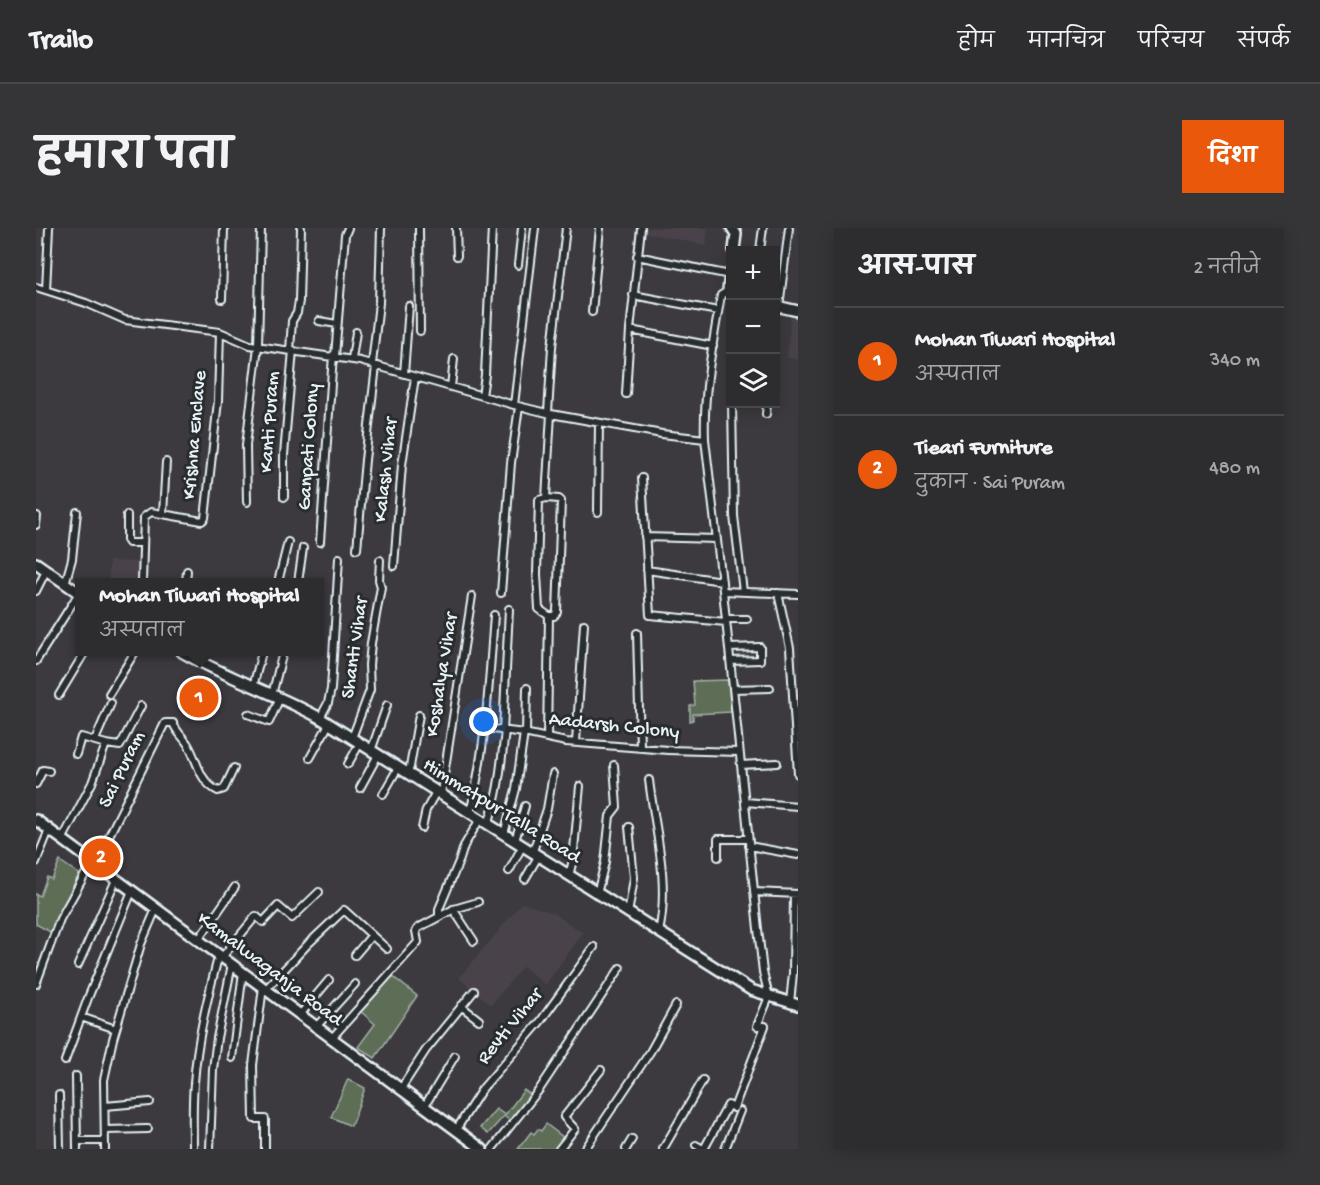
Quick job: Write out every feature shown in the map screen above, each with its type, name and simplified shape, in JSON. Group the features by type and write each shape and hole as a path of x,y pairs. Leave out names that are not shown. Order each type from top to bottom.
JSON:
{"street":[{"path":"46,290 49,228"},
{"path":"222,299 224,228"},
{"path":"247,502 247,435 258,346 261,228"},
{"name":"Kanti Puram","path":"284,497 284,455 292,321 297,314 299,301 301,228"},
{"name":"Ganpati Colony","path":"320,542 334,356 345,235 348,228"},
{"path":"357,549 380,292 381,228"},
{"path":"418,228 420,331"},
{"path":"456,228 457,256"},
{"path":"482,396 492,228"},
{"path":"518,265 522,228"},
{"path":"501,593 516,406 535,228"},
{"path":"546,498 552,347 566,228"},
{"path":"592,312 600,228"},
{"path":"626,394 633,295 641,228"},
{"path":"732,228 736,234 734,246"},
{"path":"761,246 763,228"},
{"path":"778,300 789,228"},
{"path":"638,255 726,273"},
{"path":"36,287 86,303 125,320 220,332 258,346 352,359 516,406 599,423 705,440"},
{"path":"701,1148 728,1105 734,1108 765,1026 758,1026 769,997 763,972 705,440 704,419 713,346 722,294 726,293"},
{"path":"633,295 718,311"},
{"path":"404,374 409,306"},
{"path":"780,307 798,311"},
{"path":"319,321 337,324"},
{"path":"630,330 713,346"},
{"name":"Krishna Enclave","path":"142,578 144,517 151,512 202,521 205,518 218,401 220,332"},
{"path":"352,359 356,332"},
{"path":"451,387 454,359"},
{"name":"Kalash Vihar","path":"394,566 402,465 415,377"},
{"path":"732,408 734,516 743,592"},
{"path":"766,414 767,408"},
{"path":"598,512 599,423"},
{"path":"164,514 166,462"},
{"path":"642,478 650,615 726,620 747,619"},
{"path":"546,498 561,501 557,612 554,616 549,616 538,609 537,595 539,500 546,498"},
{"path":"65,584 72,559 77,512"},
{"path":"127,515 127,540 129,543 143,543"},
{"path":"36,525 37,516"},
{"path":"645,537 717,539"},
{"path":"279,578 288,542"},
{"path":"299,578 303,548"},
{"path":"320,718 328,703 331,689 339,558"},
{"name":"Shanti Vihar","path":"348,764 370,690 371,643 381,587 380,560"},
{"path":"36,563 75,590"},
{"path":"186,578 187,570"},
{"path":"647,570 722,581"},
{"path":"36,591 46,571"},
{"path":"723,591 798,594"},
{"path":"778,593 790,648 798,774"},
{"name":"Koshalya Vihar","path":"422,828 426,810 438,793 472,597"},
{"path":"36,661 75,599"},
{"path":"439,913 464,846 495,805 504,731 509,609"},
{"path":"471,813 480,771 485,728 494,615"},
{"path":"547,738 549,616"},
{"path":"576,742 584,624"},
{"path":"637,633 640,747"},
{"path":"729,648 760,647 760,660 730,661"},
{"path":"59,695 82,656"},
{"path":"109,694 132,656"},
{"name":"Himmatpur Talla Road","path":"191,656 203,664 320,718 751,990 794,1004"},
{"path":"203,664 205,656"},
{"path":"253,687 261,656"},
{"path":"248,714 269,722 283,656"},
{"path":"504,834 516,789 525,733 527,688"},
{"path":"733,689 770,688"},
{"path":"95,740 111,703"},
{"path":"360,788 374,753 387,705"},
{"path":"76,754 81,737 120,746 141,706"},
{"path":"383,794 402,771 410,767 419,715"},
{"name":"Sai Puram","path":"36,984 60,919 93,863 165,723 173,723 187,743 204,779 211,787 218,791 224,789 234,768"},
{"path":"310,758 329,724"},
{"name":"Aadarsh Colony","path":"485,728 576,742 704,752 739,752"},
{"path":"62,840 92,783 106,744"},
{"path":"741,765 777,764"},
{"path":"597,894 605,862 610,816 617,807 614,765"},
{"path":"36,784 43,770 49,771"},
{"path":"525,879 536,853 553,774"},
{"path":"649,780 664,884 659,932"},
{"path":"569,876 573,860 580,786"},
{"path":"745,802 798,806"},
{"path":"509,872 519,843 525,806"},
{"name":"Kamalwaganja Road","path":"36,820 482,1149"},
{"path":"628,827 634,878 628,914"},
{"path":"36,862 49,830"},
{"path":"718,857 718,839 749,843 798,855"},
{"path":"78,965 116,880"},
{"path":"199,939 235,886"},
{"path":"65,1061 132,891"},
{"path":"193,1149 197,1055 208,998 221,955 256,916 262,922 278,906 292,918 319,892"},
{"path":"754,892 796,894 794,1004"},
{"path":"331,1039 418,942 418,928 439,913 478,902"},
{"path":"105,1149 104,1080 116,1029 141,944 156,909"},
{"path":"453,909 474,941"},
{"path":"265,1149 265,1119 254,1119 253,1065 265,988 344,910 387,949"},
{"path":"355,955 372,935"},
{"name":"Revti Vihar","path":"456,1130 483,1089 540,1022 594,947"},
{"path":"210,1149 213,1069 232,963"},
{"path":"492,1149 538,1090 620,968"},
{"path":"232,1058 243,972"},
{"path":"299,1016 329,980"},
{"path":"315,1028 355,984"},
{"path":"400,1090 426,1050 474,991"},
{"path":"585,1149 650,1052 676,1005"},
{"path":"461,1006 479,1020"},
{"path":"81,1017 116,1029"},
{"path":"424,1107 454,1056"},
{"path":"560,1149 575,1129 564,1117 601,1070"},
{"path":"76,1077 77,1149"},
{"path":"663,1149 704,1080"},
{"path":"59,1095 60,1149"},
{"path":"105,1106 150,1102"},
{"path":"725,1149 740,1111"},
{"path":"105,1130 148,1129"},
{"path":"626,1149 632,1139"},
{"path":"77,1141 105,1141"}],"shaded area":[{"path":"643,228 708,228 706,245 642,232"},
{"path":"791,314 798,315 798,359 787,358"},
{"path":"109,561 142,562 140,578 109,578"},
{"path":"522,903 553,913 583,933 545,985 523,966 491,1005 459,978"}],"green space":[{"path":"728,680 731,712 693,714 693,720 690,721 690,706 695,705 693,681"},
{"path":"60,861 79,874 50,932 36,924 36,894 40,896 47,877 52,879"},
{"path":"391,975 417,996 375,1058 358,1047 375,1024 359,1010"},
{"path":"348,1079 365,1088 351,1126 331,1117"},
{"path":"524,1090 531,1095 510,1121 504,1116 488,1134 480,1128 496,1109 505,1115"},
{"path":"546,1124 564,1138 556,1149 518,1149 531,1132 534,1134 538,1129 541,1131"}],"place":[{"name":"Mohan Tiwari Hospital","path":"199,698"},
{"name":"Tieari Furniture","path":"101,858"}]}
